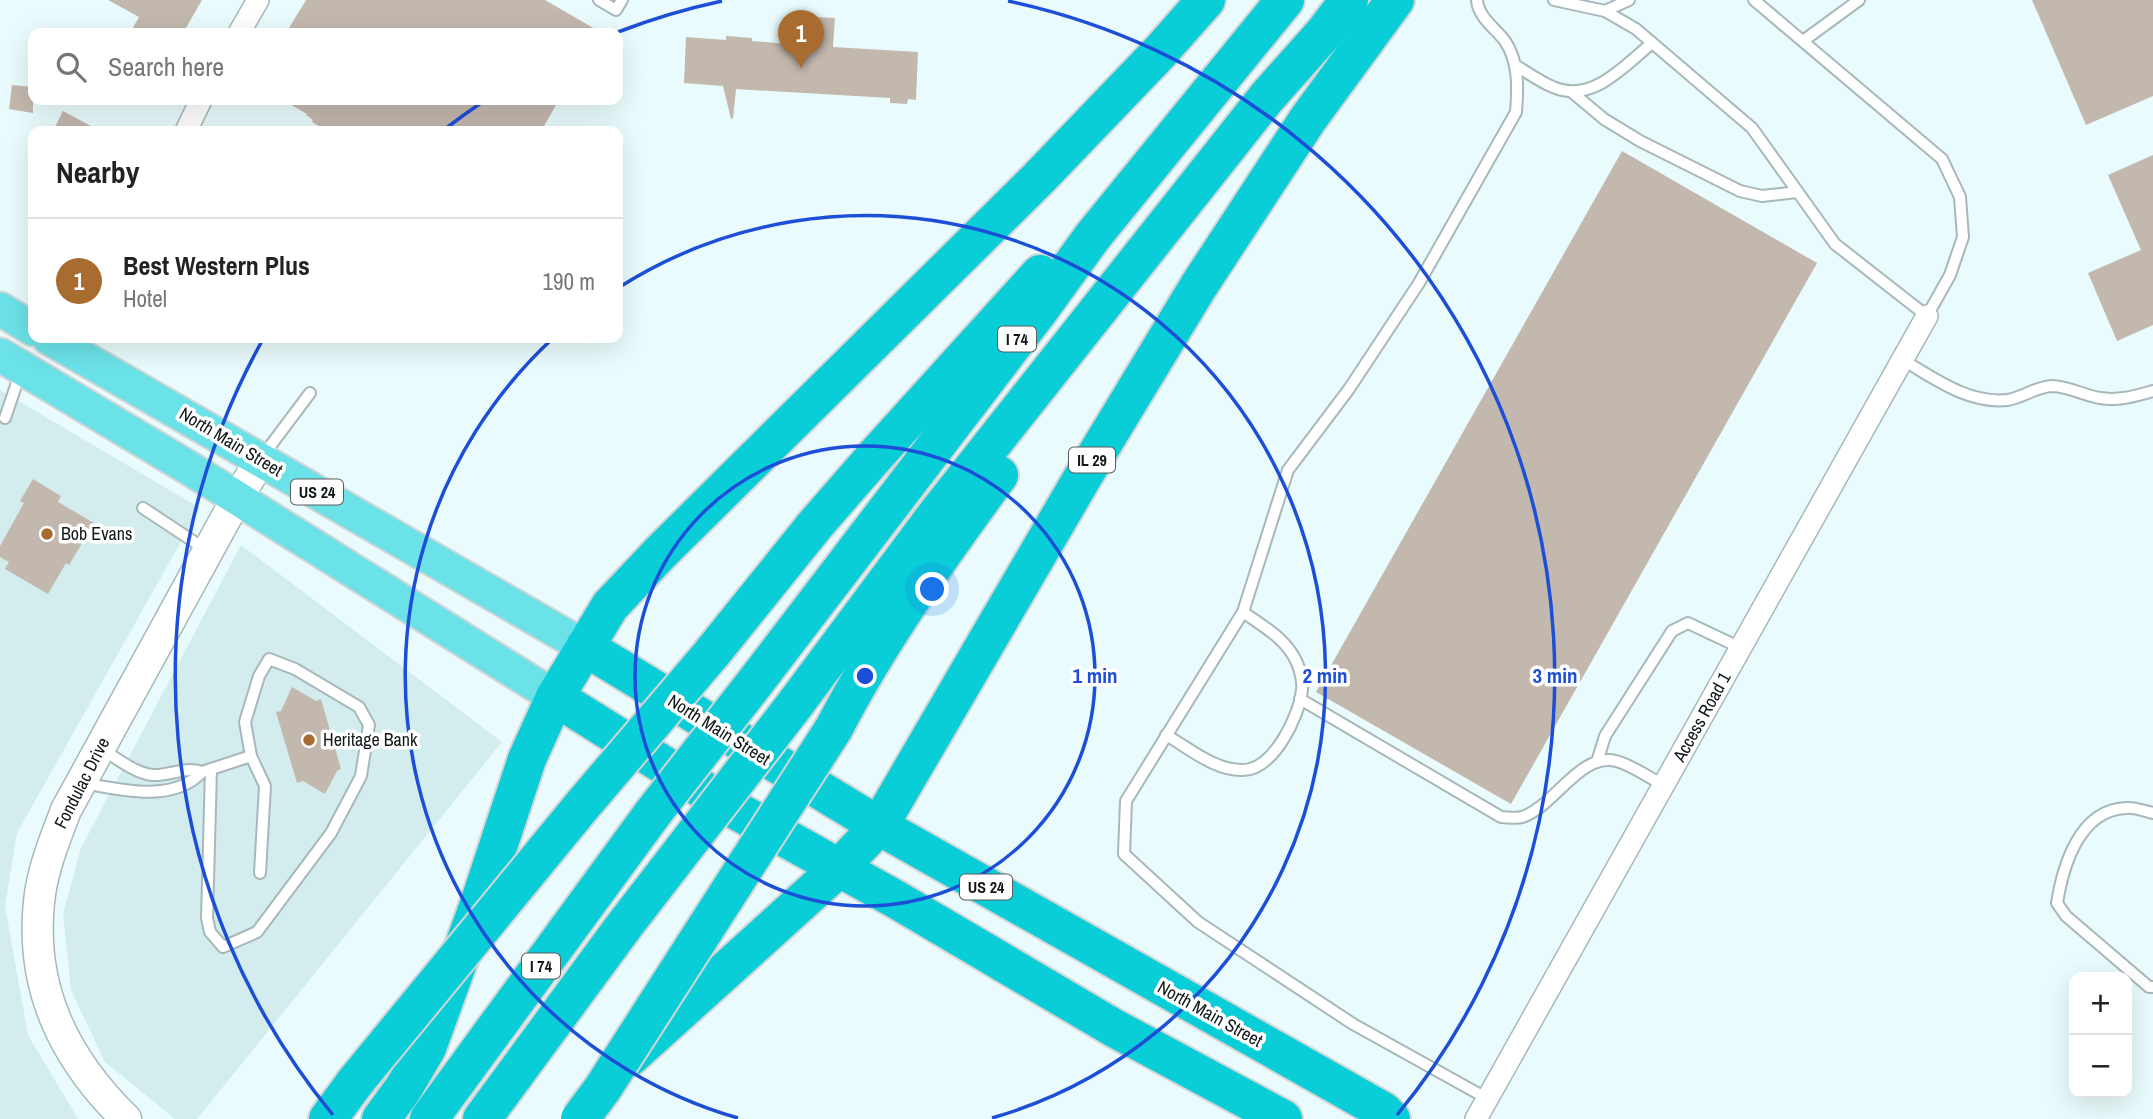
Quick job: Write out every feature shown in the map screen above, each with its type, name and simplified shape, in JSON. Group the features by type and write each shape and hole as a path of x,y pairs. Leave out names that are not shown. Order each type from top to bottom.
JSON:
{"highway":[{"path":"382,1119 429,1043 527,759 555,697 610,606 660,553 1039,178 1206,0"},
{"name":"I 74","path":"482,1119 624,926 796,703 936,514 1267,97 1324,33 1349,0"},
{"name":"IL 29","path":"839,868 879,826 1084,475 1198,287 1308,119 1395,0"},
{"name":"I 74","path":"429,1119 653,813 1038,312 1093,236 1284,1"},
{"path":"580,1119 603,1088 834,728 850,695 948,545 1088,355 1267,97"},
{"path":"328,1119 356,1081 815,525 1036,276 1093,236"},
{"name":"North Main Street","path":"586,647 879,826 1371,1104 1391,1119"},
{"name":"US 24","path":"555,697 700,789 1114,1028 1283,1119"},
{"path":"566,1119 667,1022 839,868"}],"main road":[{"path":"0,309 28,325"},
{"name":"North Main Street","path":"68,343 261,460 586,647"},
{"name":"US 24","path":"11,362 237,498 555,697"}],"street":[{"path":"242,28 258,0"},
{"path":"188,126 199,105"},
{"name":"Access Road 1","path":"1476,1119 1927,316"},
{"name":"Fondulac Drive","path":"126,1119 87,1077 71,1053 50,1004 38,941 42,882 61,822 81,783 237,498 261,460"}],"lane":[{"path":"599,0 616,10 622,0"},
{"path":"1478,0 1478,6 1505,42 1515,65 1518,90 1516,112 1419,283 1349,389 1288,470 1243,612 1126,801 1125,854 1198,922 1353,1024 1488,1099"},
{"path":"1554,0 1605,11 1636,29 1752,128 1835,244 1927,316 1950,275 1963,237 1960,197 1942,159 1754,0"},
{"path":"1605,11 1629,0"},
{"path":"1803,41 1859,0"},
{"path":"1573,93 1592,89 1652,43"},
{"path":"1515,65 1553,87 1573,93 1604,120 1740,191 1762,196 1797,192"},
{"path":"1903,360 1950,388 1980,400 2008,400 2048,386 2071,388 2098,398 2120,400 2153,391"},
{"path":"5,418 11,362"},
{"path":"261,460 310,393"},
{"path":"143,508 208,551"},
{"path":"1166,735 1219,766 1245,771 1271,758 1292,723 1303,688 1298,664 1286,643 1243,612"},
{"path":"1597,762 1605,736 1672,631 1688,623 1741,648"},
{"path":"206,771 207,918 210,932 223,947 257,932 331,833 361,776 369,724 359,707 295,669 269,659 259,676 245,722 251,756 265,786 260,873"},
{"path":"1300,699 1500,817 1520,818 1543,807 1563,785 1591,763 1615,760 1664,785"},
{"path":"100,748 152,775 194,769 206,771"},
{"path":"81,783 125,790 172,790 206,771 251,756"},
{"path":"2153,813 2127,807 2103,814 2079,836 2062,877 2057,903 2075,924 2149,987 2153,987"}],"shaded area":[{"path":"0,390 200,508 17,833 5,906 28,1035 78,1119 0,1119"},
{"path":"241,545 502,742 197,1119 175,1119 105,1062 71,990 63,914 81,848"}],"building":[{"path":"108,0 202,0 186,28 133,28 139,17"},
{"path":"306,0 545,0 593,28 289,28"},
{"path":"2032,0 2153,0 2153,96 2086,125"},
{"path":"817,17 835,18 833,47 918,52 916,100 908,99 907,104 890,103 890,98 736,89 731,119 723,86 684,83 686,37 726,40 726,36 815,46"},
{"path":"12,85 28,87 28,105 33,105 33,113 9,109"},
{"path":"292,105 556,105 544,126 319,126 307,114"},
{"path":"63,111 91,126 56,126"},
{"path":"1622,151 1817,263 1511,804 1316,692"},
{"path":"2153,155 2153,325 2117,341 2088,273 2141,250 2108,175"},
{"name":"Bob Evans","path":"33,479 61,496 58,502 94,523 48,594 5,569 9,562 0,557 0,546 24,503 20,501"},
{"name":"Heritage Bank","path":"292,687 316,701 321,699 341,769 337,771 325,794 303,781 297,783 276,712 281,711"}],"place":[{"name":"Best Western Plus","path":"801,68"},
{"name":"Bob Evans","path":"47,534"},
{"name":"Heritage Bank","path":"309,740"}]}
